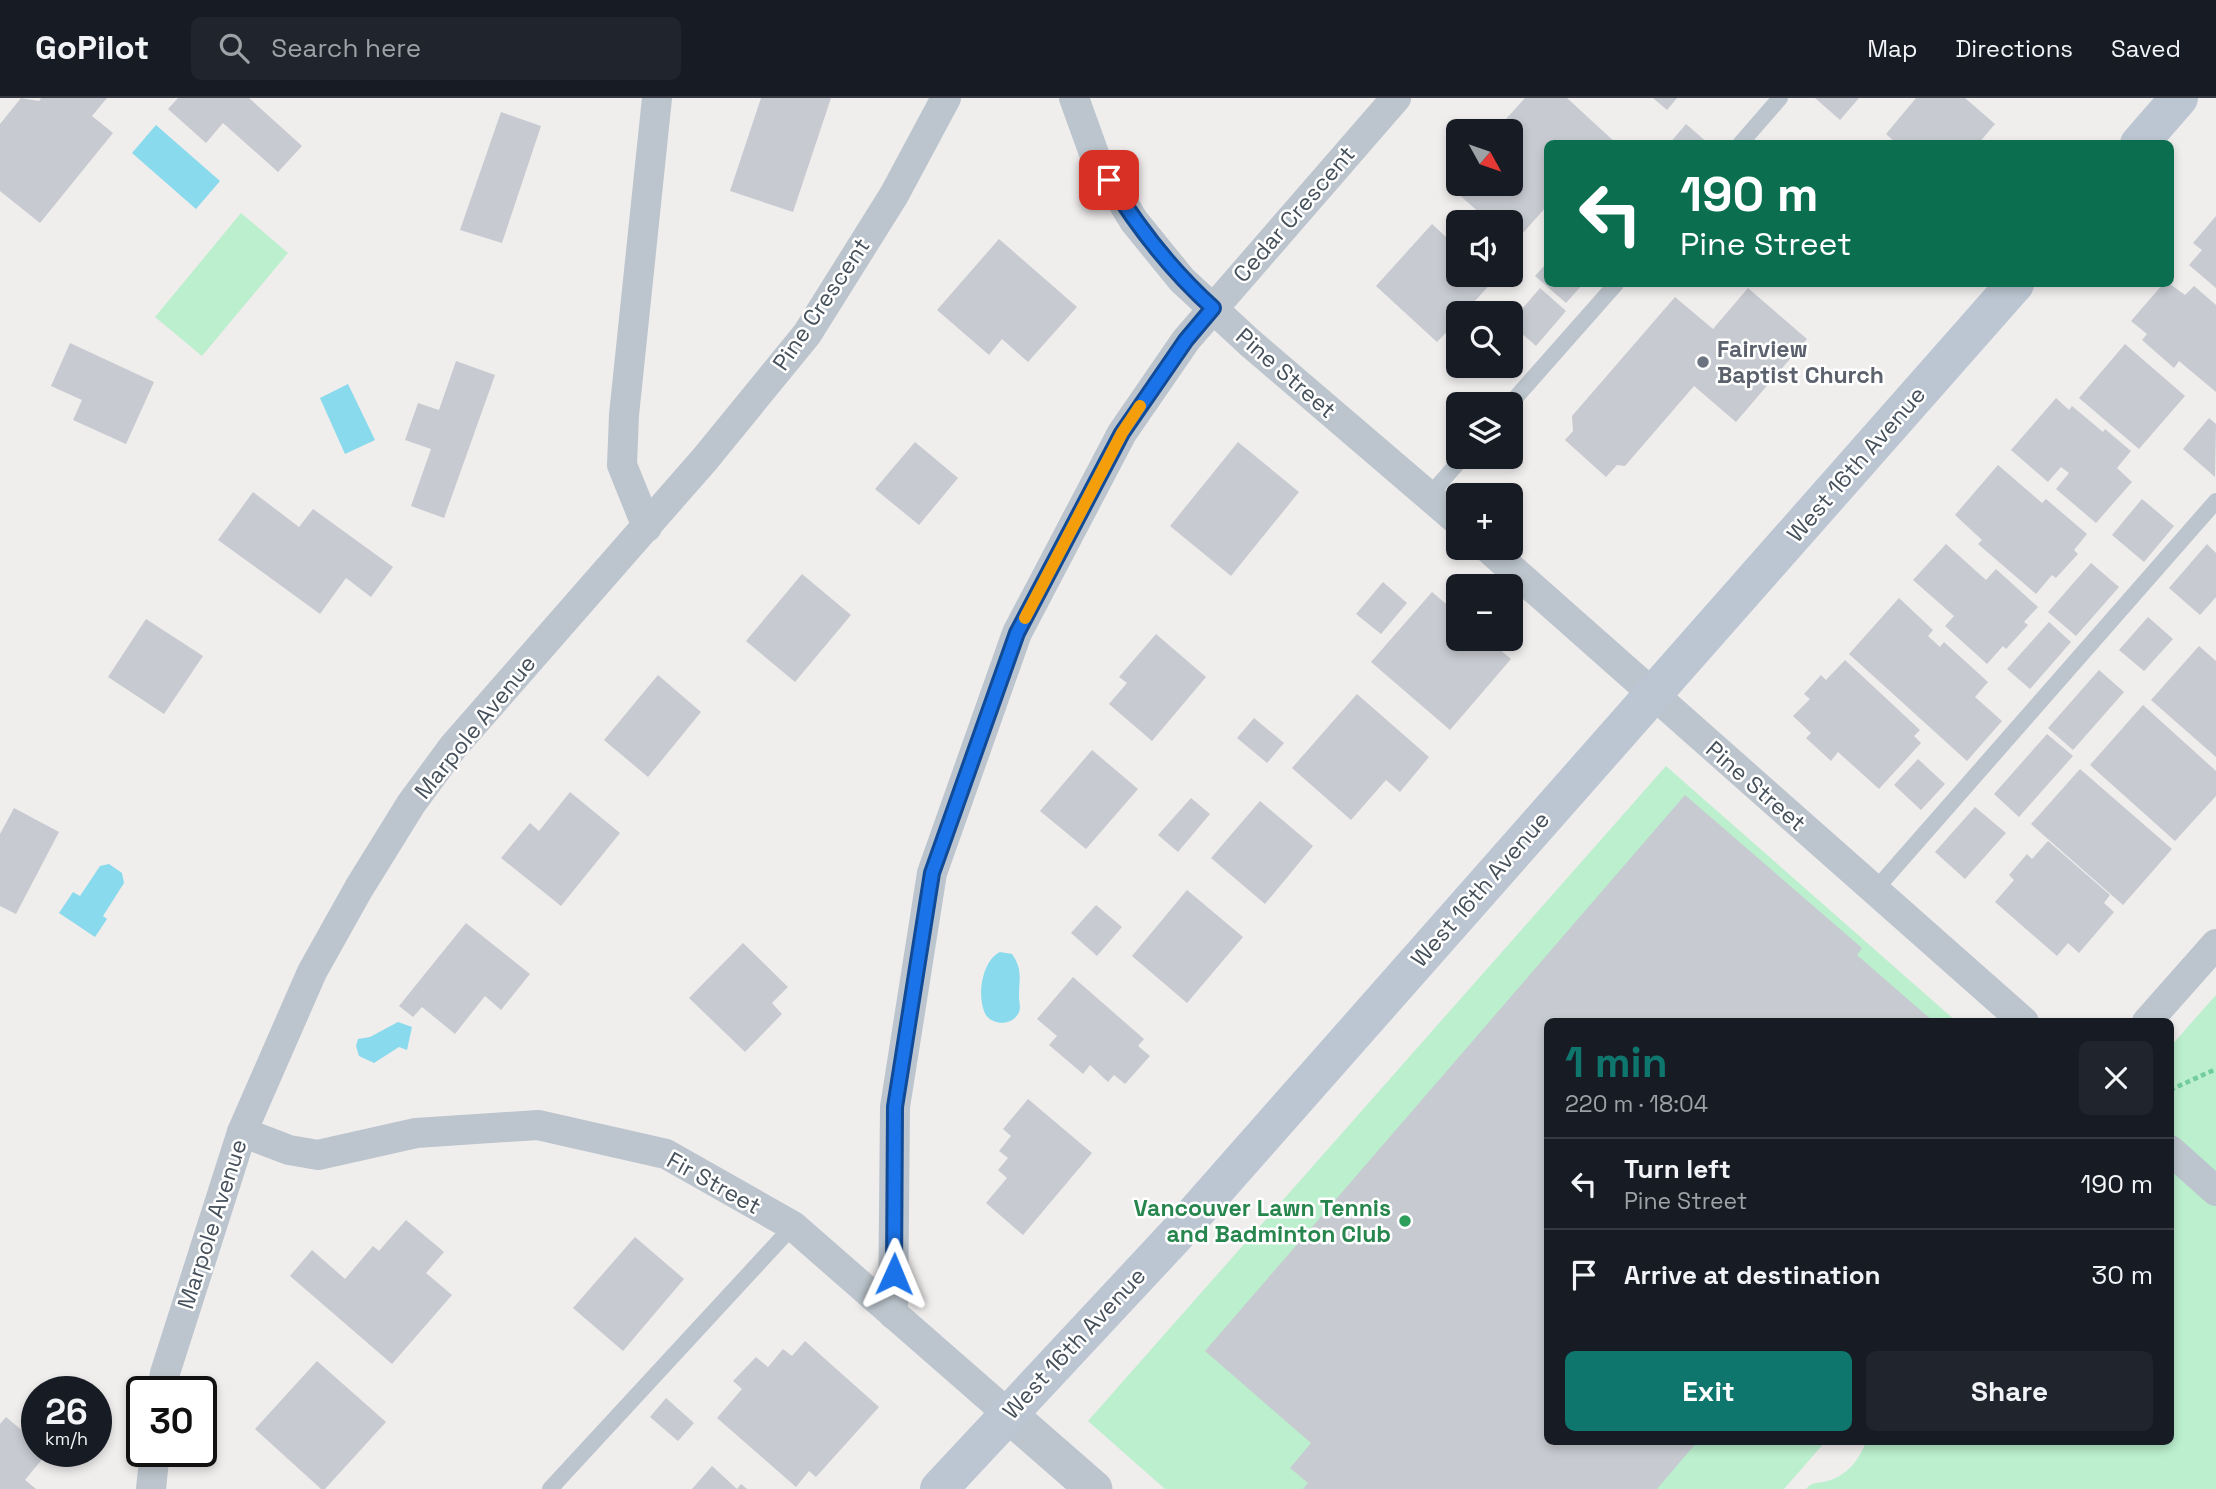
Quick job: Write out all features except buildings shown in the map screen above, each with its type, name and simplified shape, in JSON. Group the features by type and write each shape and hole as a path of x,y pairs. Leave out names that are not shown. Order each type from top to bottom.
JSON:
{"main road":[{"path":"2142,140 2179,98"},
{"name":"West 16th Avenue","path":"939,1489 1175,1236 2012,287"}],"street":[{"path":"647,527 622,465 624,415 657,98"},
{"name":"Pine Crescent","path":"647,527 807,334 894,195 946,98"},
{"name":"Pine Street","path":"1074,98 1096,159 1134,222 1182,280 1446,511"},
{"name":"Cedar Crescent","path":"893,1314 895,1107 932,873 1017,633 1122,433 1186,340 1396,98"},
{"name":"Marpole Avenue","path":"164,1376 242,1132 312,972 359,888 411,804 453,747 647,527"},
{"name":"Pine Street","path":"1501,560 2019,1018"},
{"path":"2150,1018 2216,943"},
{"name":"Fir Street","path":"242,1132 289,1150 318,1155 416,1133 538,1125 666,1154 793,1226 1094,1489"},
{"path":"2174,1154 2216,1191"},
{"path":"151,1489 154,1467"}],"lane":[{"path":"1743,140 1780,98"},
{"path":"1521,392 1613,287"},
{"path":"1429,496 1453,469"},
{"path":"1875,891 2216,501"},
{"path":"550,1489 793,1226"}],"path":[{"path":"2174,1088 2216,1069"}],"green space":[{"path":"241,213 288,253 202,356 155,317"},
{"name":"Vancouver Lawn Tennis and Badminton Club","path":"1666,766 1952,1018 1544,1018 1544,1445 1822,1445 1784,1489 1165,1489 1088,1421"},
{"path":"2216,995 2216,1489 1806,1489 1841,1475 1856,1461 1865,1445 2174,1445 2174,1042"}],"water":[{"path":"156,125 220,181 196,209 132,153"},
{"path":"348,384 375,440 345,454 320,398"},
{"path":"109,864 122,873 124,883 103,916 107,919 95,937 59,913 73,892 80,896 100,866"},
{"path":"1000,952 1012,954 1020,974 1019,1012 1012,1020 1001,1023 987,1016 981,995 989,962"},
{"path":"398,1022 412,1027 407,1050 399,1047 374,1063 359,1056 356,1046 358,1039 370,1037"}],"slow traffic":[{"path":"1025,618 1122,433 1140,406"}],"place":[{"name":"Fairview Baptist Church","path":"1703,362"},
{"name":"Vancouver Lawn Tennis and Badminton Club","path":"1405,1221"}],"route":[{"path":"894,1274 895,1107 932,873 1017,633 1122,433 1186,340 1213,308 1182,280 1134,222 1109,180"}]}
